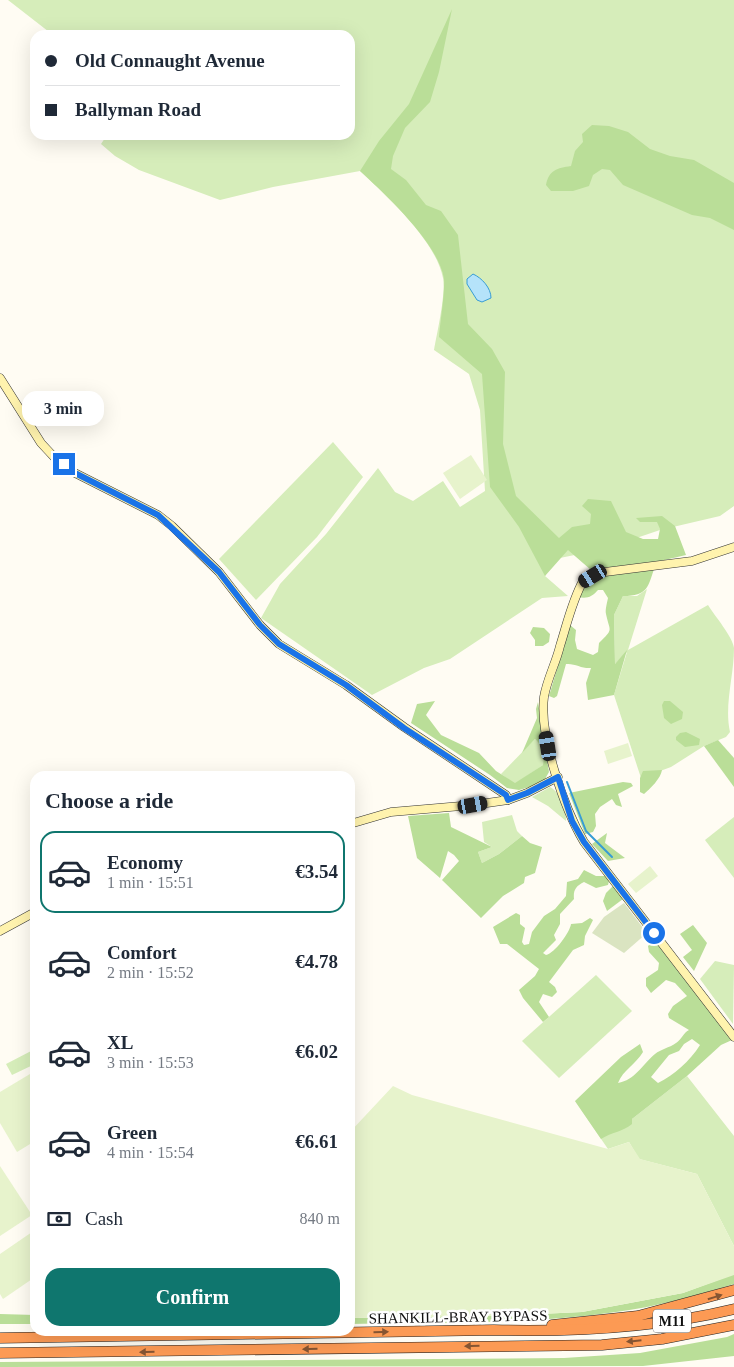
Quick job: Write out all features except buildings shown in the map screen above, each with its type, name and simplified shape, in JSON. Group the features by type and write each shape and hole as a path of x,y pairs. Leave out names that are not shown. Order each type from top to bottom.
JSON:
{"highway":[{"path":"494,1330 638,1316 734,1290"},
{"name":"SHANKILL-BRAY BYPASS","path":"355,1332 494,1330 542,1332 609,1328 695,1318 734,1309"},
{"name":"SHANKILL-BRAY BYPASS","path":"0,1353 602,1345 662,1339 734,1325"},
{"name":"SHANKILL-BRAY BYPASS","path":"0,1338 124,1336"}],"street":[{"path":"0,378 41,443 54,457 73,472 158,515 172,526 219,572 260,625 279,644 346,685 404,728 506,795 508,800"},
{"path":"734,547 692,561 605,572 583,581 574,602 545,694 545,721 548,746 572,821 584,842 734,1037"},
{"path":"355,823 391,812 508,800 527,793 558,777"},
{"path":"0,931 30,915"}],"green space":[{"path":"8,0 734,0 734,506 720,516 660,530 604,549 555,559 545,576 568,596 542,598 450,659 424,668 372,695 261,618 280,584 326,534 378,468 395,492 413,501 443,481 460,507 485,491 480,410 469,374 434,350 444,285 439,264 421,234 360,171 273,187 220,200 139,170 115,156 101,144 104,140 355,140 355,30 47,30"},
{"path":"452,9 439,72 430,102 405,128 393,156 391,169 406,180 426,205 441,211 458,235 468,324 492,349 505,372 503,444 516,496 559,538 572,527 590,524 591,514 582,506 588,499 611,501 626,532 643,539 658,539 660,529 657,522 640,522 636,518 662,516 675,526 686,555 656,562 591,570 568,550 545,576 519,527 490,487 482,374 439,337 444,285 440,265 410,220 360,171 379,141 409,104"},
{"path":"592,125 609,126 628,132 650,149 670,156 694,160 734,183 734,230 710,218 692,215 623,185 610,170 602,169 593,175 589,186 573,191 551,191 546,185 549,176 558,169 571,166 575,151 583,142 582,134"},
{"path":"333,442 363,477 317,537 256,600 219,559"},
{"path":"471,455 487,480 460,499 443,473"},
{"path":"655,566 646,589 638,594 623,596 614,615 615,664 627,650 614,695 588,700 586,683 591,668 566,664 557,696 554,698 549,696 570,625 576,630 575,640 577,649 593,655 598,652 599,643 610,630 606,612 608,598 603,590 598,590 589,597 578,597 585,588 602,576"},
{"path":"647,589 628,650 708,605 733,643 734,659 728,711 730,732 726,737 704,746 671,767 641,778 614,695 627,652 615,664 614,615 623,596 637,596"},
{"path":"533,627 544,628 550,634 549,642 543,646 535,646 535,640 530,633"},
{"path":"435,701 426,715 441,735 479,753 496,771 515,783 543,765 544,749 535,739 522,753 537,718 536,709 538,702 549,772 545,779 533,786 519,790 507,788 411,723 417,704"},
{"path":"664,701 670,701 683,712 682,719 671,724 664,718 662,705"},
{"path":"686,732 700,739 699,745 685,747 676,740 680,733"},
{"path":"535,739 544,749 543,765 515,784 501,774"},
{"path":"718,740 734,758 734,787 704,746"},
{"path":"628,743 632,756 608,764 604,751"},
{"path":"662,770 657,780 644,794 640,792 640,778 643,771"},
{"path":"623,782 631,783 633,786 618,794 622,807 616,805 612,799 600,807 595,814 596,826 593,832 585,834 569,793"},
{"path":"550,787 554,789 562,802 566,821 548,806 532,797"},
{"path":"449,813 451,827 492,847 478,852 482,863 499,854 522,836 530,843 542,847 535,873 525,877 524,883 503,896 481,918 442,880 459,861 454,855 448,851 440,878 417,858 408,816"},
{"path":"512,815 517,831 522,836 499,854 482,863 478,852 492,847 484,842 482,822"},
{"path":"734,817 734,878 705,840"},
{"path":"607,833 605,843 625,858 608,861 592,844"},
{"path":"650,866 658,876 636,893 628,884"},
{"path":"584,870 596,876 605,876 609,881 608,885 596,888 584,882 577,887 574,899 560,914 560,924 554,935 556,940 543,953 546,955 562,942 571,924 582,923 590,918 593,920 585,936 584,945 573,950 549,982 555,987 557,992 552,997 543,994 539,1002 549,1017 543,1022 523,998 519,990 535,976 539,969 507,944 500,944 493,927 516,913 520,915 520,924 525,928 522,942 524,945 529,944 532,932 544,916 555,909 566,896 567,882 578,879"},
{"path":"613,886 623,899 607,911 603,901 606,893"},
{"path":"624,903 647,933 624,953 592,933 604,917"},
{"path":"693,925 707,943 694,971 683,957 692,950 680,934"},
{"path":"654,940 732,1040 721,1045 687,1076 632,1119 632,1124 601,1139 575,1101 621,1057 640,1044 643,1052 623,1074 618,1083 629,1079 655,1054 676,1043 689,1030 669,1018 668,1014 673,1006 687,996 675,983 666,980 651,993 646,986 646,978 658,970 659,963 649,952 648,946","holes":["692,1039 700,1045 687,1062 670,1076 658,1083 651,1077 669,1055 679,1051 684,1044"]},
{"path":"715,961 734,965 733,1024 700,979"},
{"path":"596,975 632,1011 559,1078 522,1041"},
{"path":"30,1052 30,1066 12,1075 6,1064"},
{"path":"30,1074 30,1144 17,1152 0,1123 0,1092"},
{"path":"687,1076 734,1136 734,1246 697,1174 639,1159 629,1142 608,1149 575,1101 632,1119"},
{"path":"393,1086 412,1095 608,1149 629,1142 640,1159 697,1174 734,1246 734,1275 683,1293 582,1312 355,1318 355,1127"},
{"path":"0,1166 30,1212 30,1216 0,1236"},
{"path":"30,1233 30,1280 3,1299 0,1294 0,1254"},
{"path":"734,1274 734,1284 675,1301 616,1312 516,1321 355,1324 355,1318 582,1312 683,1293"},
{"path":"0,1314 30,1315 30,1324 0,1324"},
{"path":"734,1334 734,1356 643,1366 0,1367 0,1362 564,1358 640,1353 727,1337"}],"water":[{"path":"473,274 485,284 491,298 482,302 477,300 467,284 467,279"}],"waterway":[{"path":"567,782 586,831 612,857"}],"route":[{"path":"64,464 73,472 158,515 172,526 219,572 260,625 279,644 346,685 404,728 506,795 508,800 527,793 558,777 567,810 584,842 654,933"}]}
